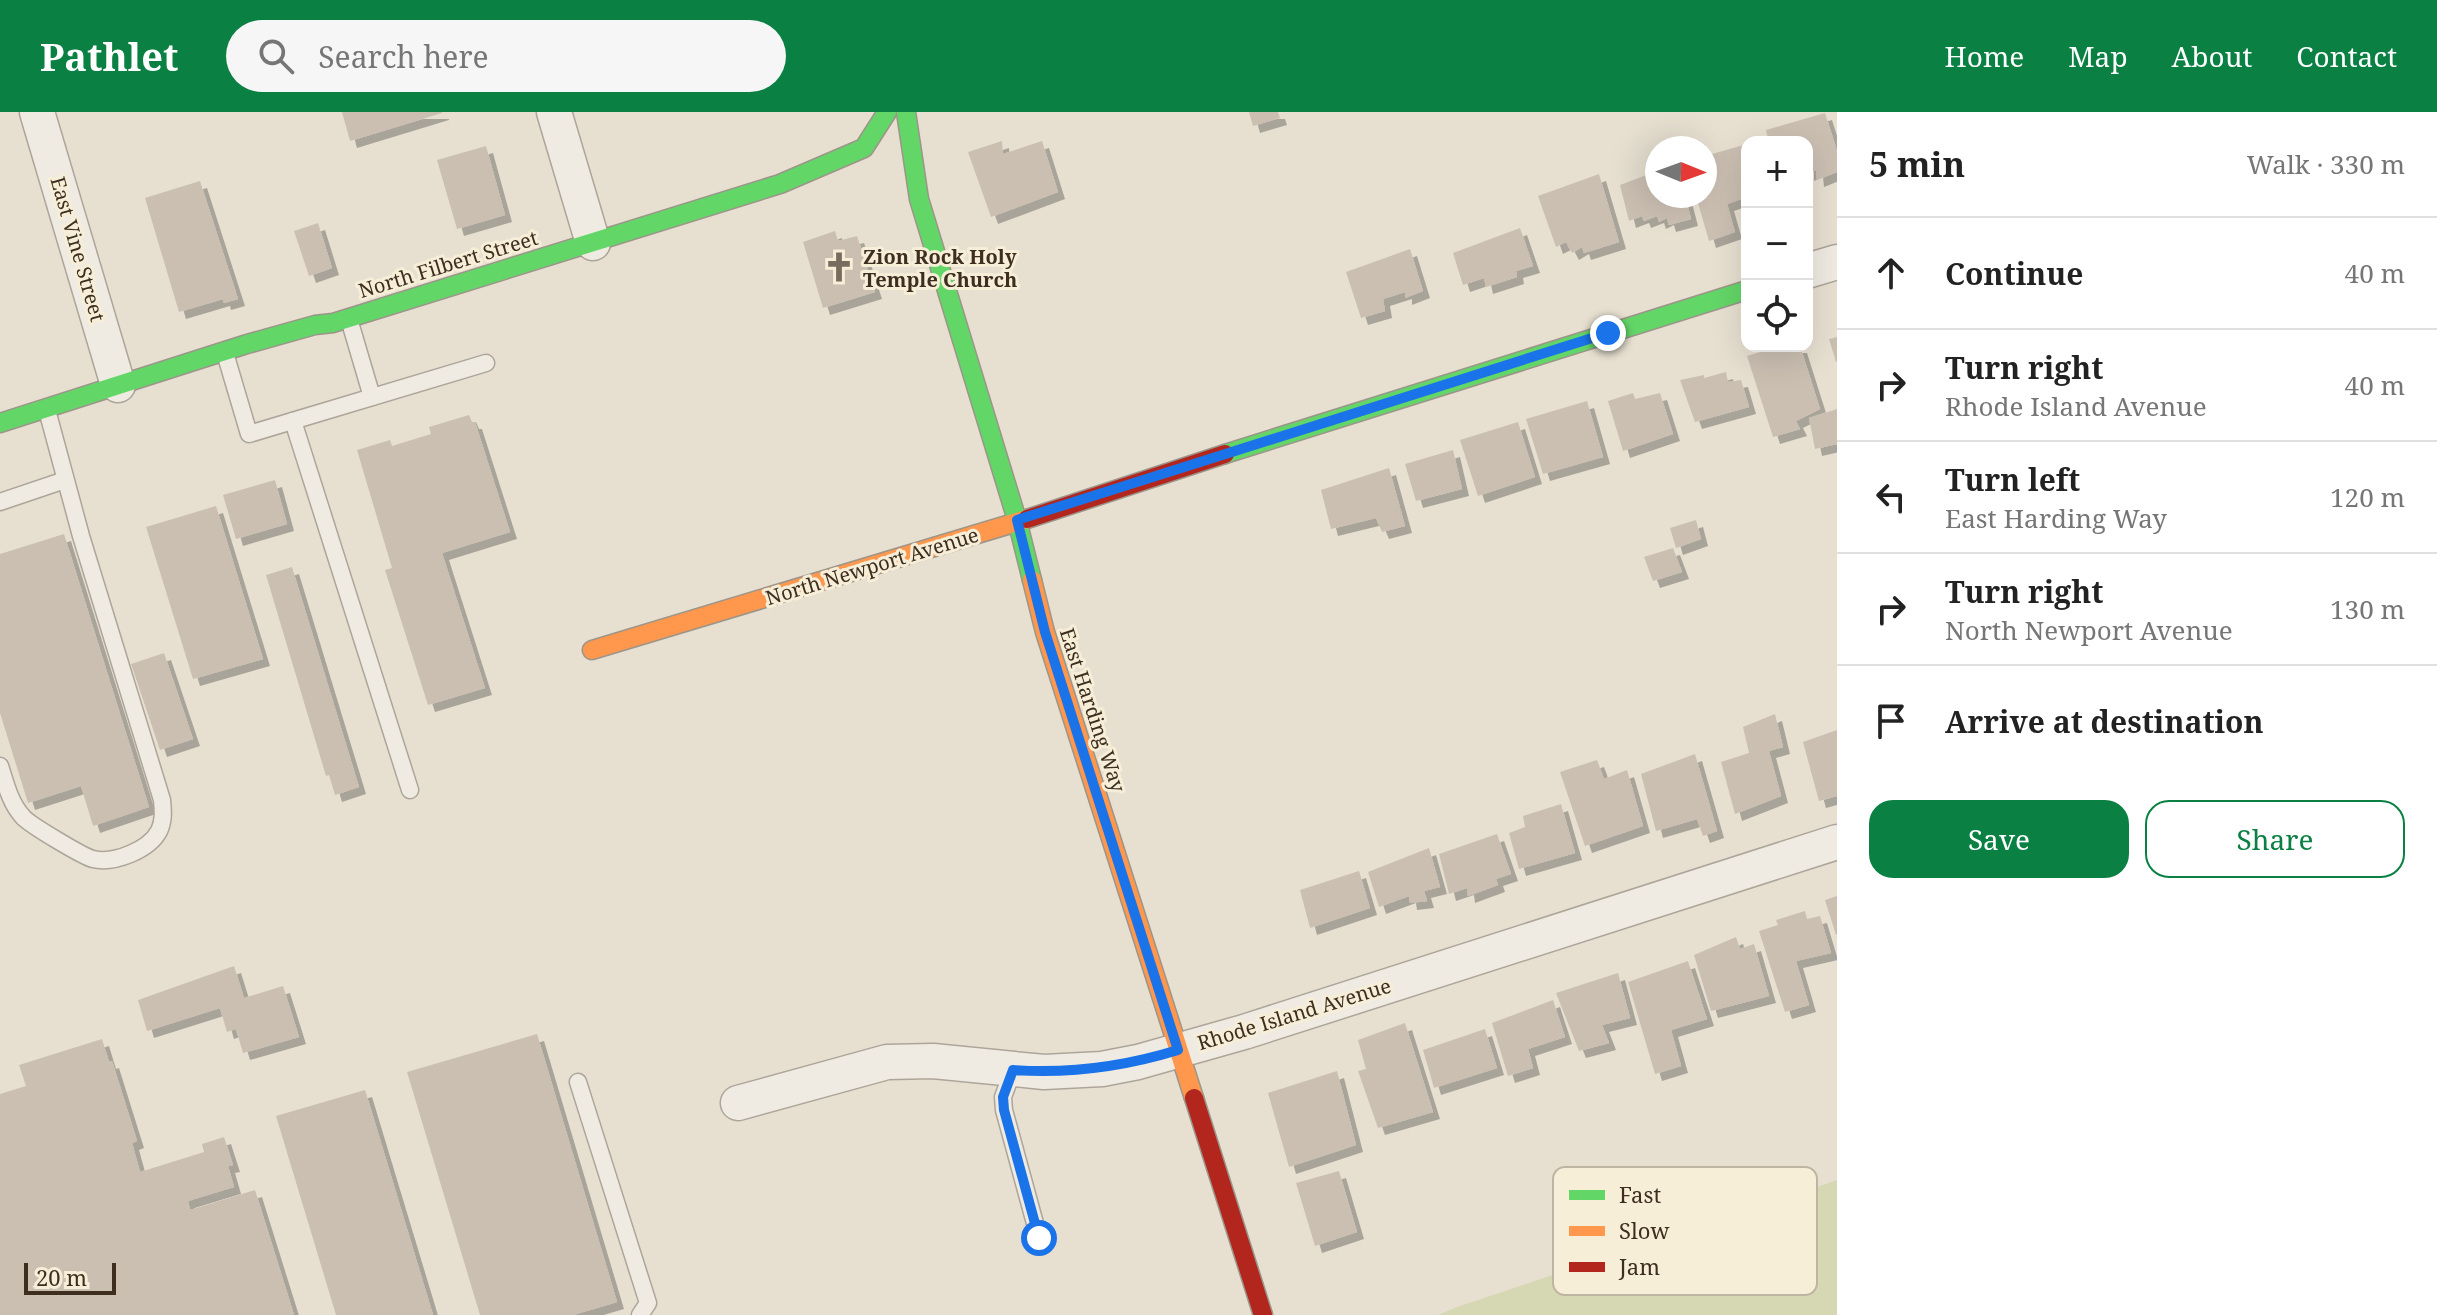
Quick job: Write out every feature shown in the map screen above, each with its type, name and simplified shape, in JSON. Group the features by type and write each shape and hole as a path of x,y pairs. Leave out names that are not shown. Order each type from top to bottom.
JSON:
{"street":[{"name":"East Vine Street","path":"37,112 118,385"},
{"path":"554,112 593,243"},
{"name":"North Filbert Street","path":"0,423 780,184 864,148 887,112"},
{"name":"East Harding Way","path":"906,112 919,199 1017,520 1045,632 1263,1315"},
{"path":"1813,269 1837,262"},
{"name":"North Newport Avenue","path":"592,650 981,534 1017,520 1741,292"},
{"name":"Rhode Island Avenue","path":"738,1103 887,1062 933,1061 1044,1072 1102,1069 1244,1032 1837,842"}],"lane":[{"path":"348,318 372,397"},
{"path":"225,352 249,434 486,363"},
{"path":"0,766 10,797 24,818 93,859 115,859 131,853 150,843 159,831 164,813 162,800 65,480 47,408"},
{"path":"293,421 410,790"},
{"path":"0,502 65,480"},
{"path":"1013,1070 1003,1097 1004,1110 1039,1238"},
{"path":"578,1082 648,1303 640,1315"}],"green space":[{"path":"1837,1180 1837,1315 1438,1315 1553,1275 1553,1295 1817,1295 1817,1187"}],"building":[{"path":"342,112 442,112 442,113 350,141"},
{"path":"1249,112 1278,112 1280,118 1253,126"},
{"path":"1825,113 1837,151 1837,172 1817,180 1816,170 1813,171 1813,136 1768,136 1766,130"},
{"path":"1002,141 1003,154 1042,141 1058,192 991,217 968,152"},
{"path":"486,146 505,215 457,229 437,160"},
{"path":"1741,146 1741,199 1727,204 1735,232 1709,241 1699,208 1717,208 1717,153"},
{"path":"1599,174 1619,242 1584,253 1582,247 1572,253 1566,242 1556,247 1538,196"},
{"path":"1645,176 1645,208 1688,208 1691,219 1669,225 1667,218 1659,222 1657,216 1644,221 1642,216 1629,221 1620,185"},
{"path":"200,181 238,299 224,303 223,299 179,312 145,198"},
{"path":"318,223 332,268 309,276 294,231"},
{"path":"1520,228 1533,266 1516,271 1517,277 1486,287 1484,278 1463,285 1453,253"},
{"name":"Zion Rock Holy Temple Church","path":"835,231 838,241 857,236 875,292 823,308 803,242"},
{"path":"1410,249 1423,291 1405,298 1405,292 1383,299 1385,311 1361,318 1346,272"},
{"path":"1837,337 1837,362 1836,362 1829,339"},
{"path":"1760,352 1802,352 1820,409 1796,421 1800,429 1773,437 1747,356"},
{"path":"1726,372 1728,382 1741,380 1749,407 1695,422 1680,380"},
{"path":"1633,393 1635,399 1660,393 1673,434 1623,451 1608,401"},
{"path":"1587,401 1603,457 1543,474 1526,419"},
{"path":"1837,409 1837,444 1815,449 1809,418"},
{"path":"469,415 475,422 510,532 442,553 485,688 428,705 385,570 392,568 357,450 390,440 392,446 431,434 429,427"},
{"path":"1518,422 1535,477 1478,496 1460,440"},
{"path":"1453,450 1462,489 1416,501 1405,464"},
{"path":"1389,468 1405,526 1382,532 1376,518 1331,529 1321,490"},
{"path":"275,480 287,524 236,539 223,495"},
{"path":"216,506 263,659 193,679 146,527"},
{"path":"1696,520 1701,539 1676,548 1670,528"},
{"path":"64,534 149,807 93,826 81,786 28,803 0,713 0,554"},
{"path":"1673,548 1682,572 1653,581 1644,557"},
{"path":"292,567 359,787 335,795 329,775 326,776 266,575"},
{"path":"164,653 193,739 160,750 131,664"},
{"path":"1775,714 1783,747 1769,751 1781,796 1735,814 1721,762 1749,753 1743,727"},
{"path":"1837,730 1837,796 1819,801 1803,742"},
{"path":"1695,754 1717,831 1703,836 1697,819 1656,831 1641,774"},
{"path":"1597,760 1604,779 1627,770 1643,826 1585,846 1560,772"},
{"path":"1561,804 1575,853 1519,869 1509,833 1525,827 1523,816"},
{"path":"1497,834 1511,874 1496,879 1498,885 1468,896 1467,888 1449,894 1439,854"},
{"path":"1429,848 1440,887 1424,891 1427,901 1410,903 1409,896 1379,907 1368,872"},
{"path":"1359,871 1370,908 1310,928 1300,890"},
{"path":"1837,896 1837,935 1836,935 1825,900"},
{"path":"1805,911 1807,919 1820,916 1831,953 1796,961 1809,1005 1785,1012 1759,931 1778,925 1776,920"},
{"path":"1736,937 1740,949 1754,944 1769,996 1711,1011 1694,955"},
{"path":"1688,961 1707,1019 1671,1030 1681,1066 1655,1074 1628,982"},
{"path":"234,966 244,998 283,986 299,1037 243,1053 236,1029 227,1032 220,1008 147,1031 138,1000"},
{"path":"1618,973 1630,1018 1602,1025 1609,1043 1579,1051 1556,993"},
{"path":"1553,1000 1565,1037 1528,1049 1533,1068 1508,1076 1492,1023"},
{"path":"1405,1023 1433,1112 1378,1128 1358,1071 1366,1069 1358,1040"},
{"path":"1485,1029 1497,1068 1434,1088 1423,1050"},
{"path":"537,1034 617,1302 573,1315 480,1315 407,1072"},
{"path":"102,1039 137,1141 132,1143 140,1172 204,1152 202,1144 224,1137 233,1165 228,1166 234,1187 188,1201 190,1210 255,1190 294,1315 0,1315 0,1094 26,1086 19,1065"},
{"path":"1337,1071 1356,1145 1289,1167 1268,1093"},
{"path":"365,1090 433,1315 336,1315 276,1116"},
{"path":"1339,1171 1357,1232 1315,1246 1296,1183"}],"traffic: fast":[{"path":"0,423 247,344 333,323 780,184 864,148 887,112"},
{"path":"906,112 919,199 1017,520 1032,580"},
{"path":"1225,454 1741,292"}],"traffic: slow":[{"path":"592,650 1027,519"},
{"path":"1032,580 1045,632 1194,1098"}],"traffic: jam":[{"path":"1027,519 1225,454"},
{"path":"1194,1098 1263,1315"}],"place":[{"name":"Zion Rock Holy Temple Church","path":"839,267"}],"route":[{"path":"1039,1238 1004,1110 1003,1097 1013,1070 1102,1069 1178,1050 1045,632 1017,520 1608,333"}]}
